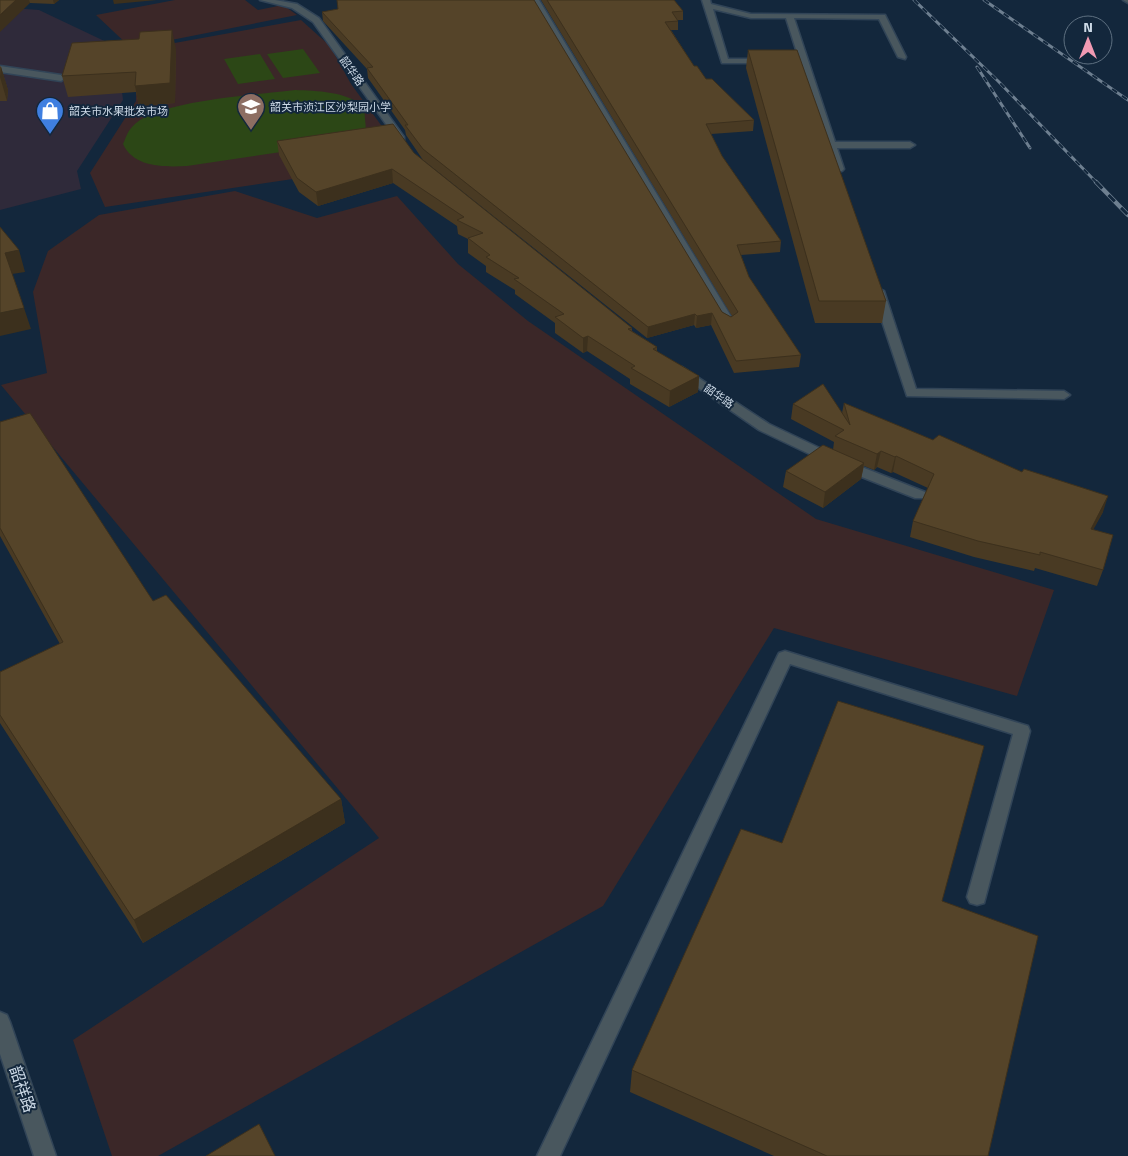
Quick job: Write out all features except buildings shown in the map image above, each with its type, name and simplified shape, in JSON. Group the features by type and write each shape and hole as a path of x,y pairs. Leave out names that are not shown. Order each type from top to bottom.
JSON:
{"street":[{"name":"韶华路","path":"264,0 294,6 316,20 408,149"},
{"path":"535,0 729,324"},
{"path":"707,3 751,16 882,17 902,56"},
{"path":"707,3 725,61 804,61"},
{"path":"789,16 843,182"},
{"path":"0,69 61,78"},
{"path":"831,145 910,145"},
{"path":"875,282 911,393 1064,395"},
{"name":"韶华路","path":"674,365 764,427 844,465 920,494"},
{"path":"548,1156 785,657 1022,731 977,897"},
{"name":"韶祥路","path":"0,1022 45,1156"}],"shaded area":[{"path":"175,0 245,0 258,10 283,5 297,15 131,48 96,15"},
{"name":"韶关市水果批发市场","path":"0,7 39,10 117,47 123,100 77,171 81,189 0,210"},
{"name":"韶关市浈江区沙梨园小学","path":"301,20 330,46 351,84 408,162 105,207 90,173 136,101 136,50"},
{"path":"235,191 317,218 397,196 458,264 528,321 816,519 1054,590 1017,696 774,628 603,906 158,1156 112,1156 73,1040 379,838 1,385 47,373 33,292 48,251 99,215"}],"green space":[{"path":"303,49 320,73 283,78 267,54"},
{"path":"260,54 275,79 238,84 224,59"},
{"path":"295,90 331,93 357,102 364,107 366,130 328,145 187,166 160,166 142,162 128,152 123,144 132,127 144,118 162,111 208,100"}],"railway":[{"path":"914,0 998,81 1097,183"},
{"path":"984,0 1128,100"},
{"path":"977,67 1030,148"},
{"path":"1096,182 1128,215"}],"place":[{"name":"韶关市浈江区沙梨园小学","path":"251,131"},
{"name":"韶关市水果批发市场","path":"50,135"}]}
